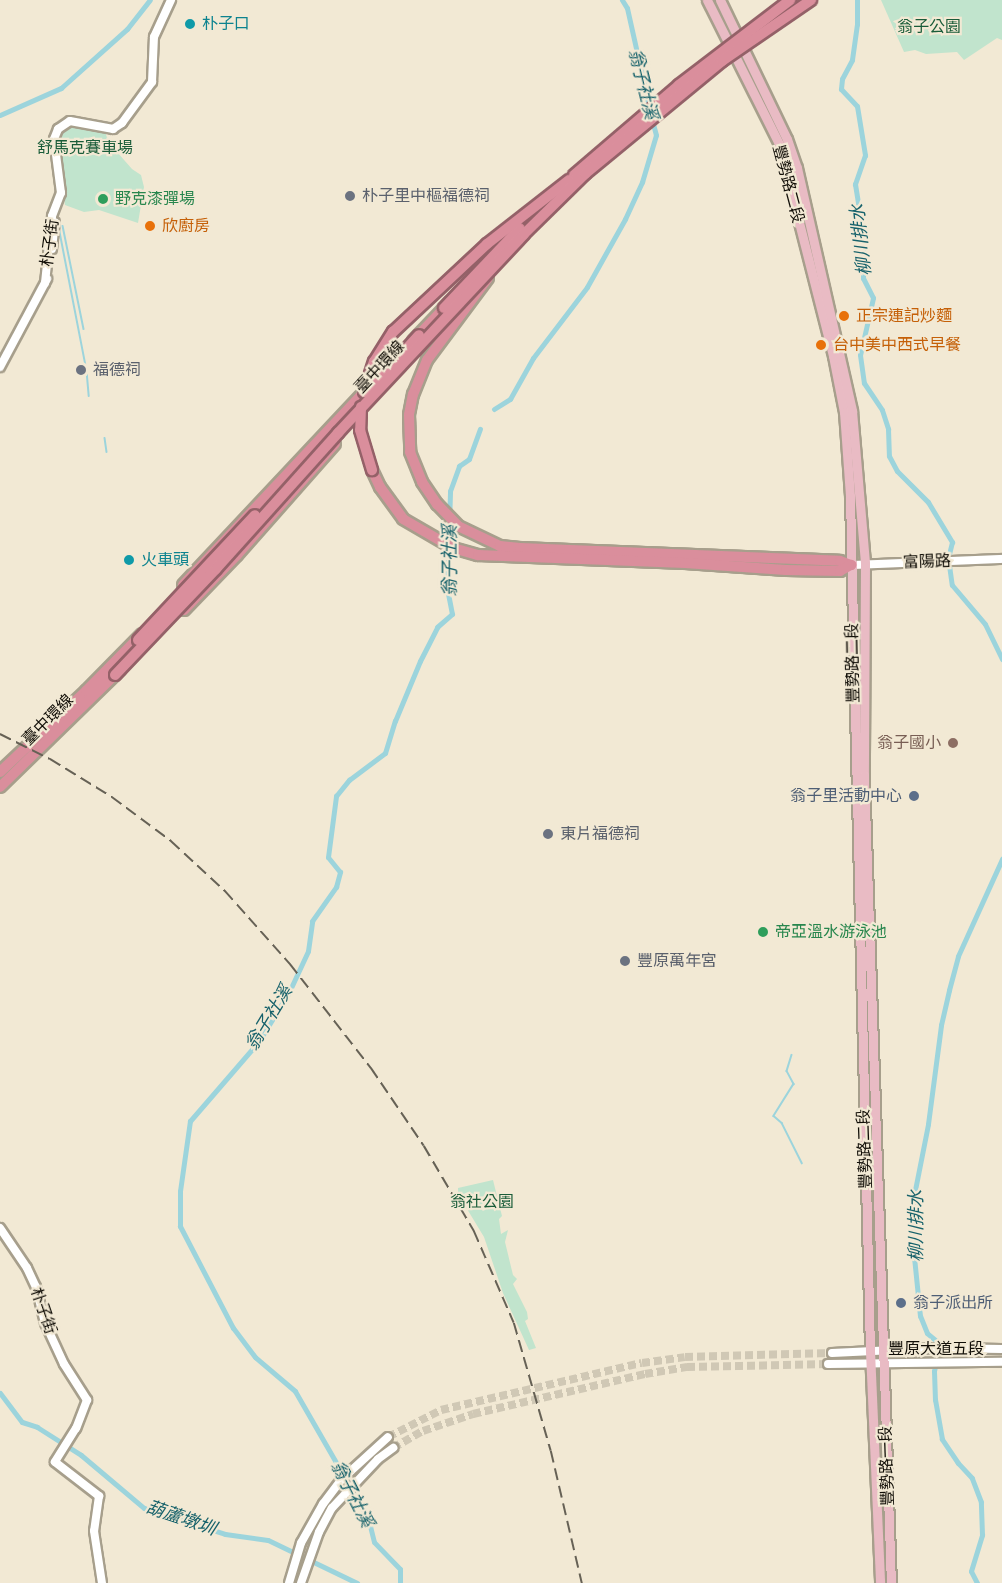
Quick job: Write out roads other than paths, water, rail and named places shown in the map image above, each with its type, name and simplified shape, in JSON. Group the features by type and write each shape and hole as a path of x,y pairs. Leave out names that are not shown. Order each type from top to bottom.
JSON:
{"highway":[{"name":"臺中環線","path":"0,772 138,640 498,250 572,175 679,85 790,0"},
{"name":"臺中環線","path":"0,786 115,675 216,569 338,433 524,234 585,174 685,90 811,0"},
{"path":"572,175 487,244 393,332 374,362 362,401 360,430 380,487 403,519 453,548 478,555 840,561 851,565"},
{"path":"138,640 212,552 495,251 572,175"},
{"path":"524,234 447,332 418,379 410,406 408,433 410,452 422,482 437,504 458,526 500,546 685,559"},
{"path":"115,675 237,555 400,368"}],"main road":[{"name":"豐勢路二段","path":"707,0 779,144 813,275 842,402 850,496 870,1351"},
{"name":"豐勢路二段","path":"720,0 787,139 806,203 852,411 865,563 864,775 883,1349"},
{"name":"豐勢路一段","path":"883,1349 891,1583"},
{"name":"豐勢路一段","path":"870,1351 880,1583"}],"street":[{"name":"朴子街","path":"0,367 45,283 48,235 61,193 54,145 58,129 70,121 113,129 122,123 152,82 154,37 171,0"},
{"name":"富陽路","path":"851,565 1002,559"},
{"name":"朴子街","path":"0,1228 27,1268 36,1287 45,1323 64,1364 87,1400 84,1411 56,1462 99,1496 94,1531 102,1583"},
{"name":"豐原大道五段","path":"832,1353 883,1349 1002,1349"},
{"name":"豐原大道五段","path":"828,1364 1002,1362"},
{"path":"289,1583 301,1544 313,1519 342,1479 388,1437"},
{"path":"301,1583 312,1547 326,1518 346,1491 378,1459 393,1448"}],"waterway":[{"path":"0,115 61,88 127,29 150,0"},
{"name":"翁子社溪","path":"622,0 627,8 650,111"},
{"name":"柳川排水","path":"857,0 857,24 852,60 842,79 841,89 857,106 865,155 855,184 863,234 863,278 873,298 860,355 864,383 882,410 888,429 889,456 897,471 928,502 952,542 948,558 952,585 985,624 1002,659"},
{"name":"翁子社溪","path":"494,409 510,399 533,358 587,287 625,219 642,182 656,135 652,120"},
{"path":"63,226 84,329"},
{"path":"59,227 87,371 89,396"},
{"name":"翁子社溪","path":"400,1583 400,1569 374,1542 368,1518 295,1391 255,1357 233,1328 180,1226 180,1191 190,1121 259,1041 289,992 308,951 312,921 336,887 340,872 328,857 336,796 349,780 385,753 395,721 420,661 437,627 452,614 447,588 450,491 459,466 469,459 480,429"},
{"path":"105,438 107,452"},
{"name":"柳川排水","path":"977,1583 971,1571 982,1535 981,1502 972,1478 958,1463 942,1439 935,1400 934,1371 940,1344 927,1333 920,1316 913,1247 914,1195 928,1124 941,1025 949,990 958,956 1002,859"},
{"path":"792,1055 787,1071 794,1084 774,1116 782,1123 802,1163"},
{"name":"葫蘆墩圳","path":"0,1393 22,1422 37,1427 81,1455 144,1508 225,1534 268,1540 357,1583"}],"tunnel":[{"path":"388,1437 441,1410 642,1363 685,1357 832,1353"},
{"path":"393,1448 423,1431 473,1414 645,1374 687,1367 828,1364"}],"railway":[{"path":"0,734 50,759 112,797 171,841 225,891 290,964 371,1068 424,1146 474,1231 514,1323 551,1451 582,1583"}],"place":[{"name":"朴子口","path":"190,24"},
{"name":"朴子里中樞福德祠","path":"350,196"},
{"name":"野克漆彈場","path":"103,199"},
{"name":"欣廚房","path":"150,226"},
{"name":"正宗連記炒麵","path":"844,316"},
{"name":"台中美中西式早餐","path":"821,345"},
{"name":"福德祠","path":"81,370"},
{"name":"火車頭","path":"129,560"},
{"name":"翁子國小","path":"953,743"},
{"name":"翁子里活動中心","path":"914,796"},
{"name":"東片福德祠","path":"548,834"},
{"name":"帝亞溫水游泳池","path":"763,932"},
{"name":"豐原萬年宮","path":"625,961"},
{"name":"翁子派出所","path":"901,1303"}],"park label":[{"name":"翁子公園","path":"929,27"},
{"name":"舒馬克賽車場","path":"85,148"},
{"name":"翁社公園","path":"482,1202"}]}
